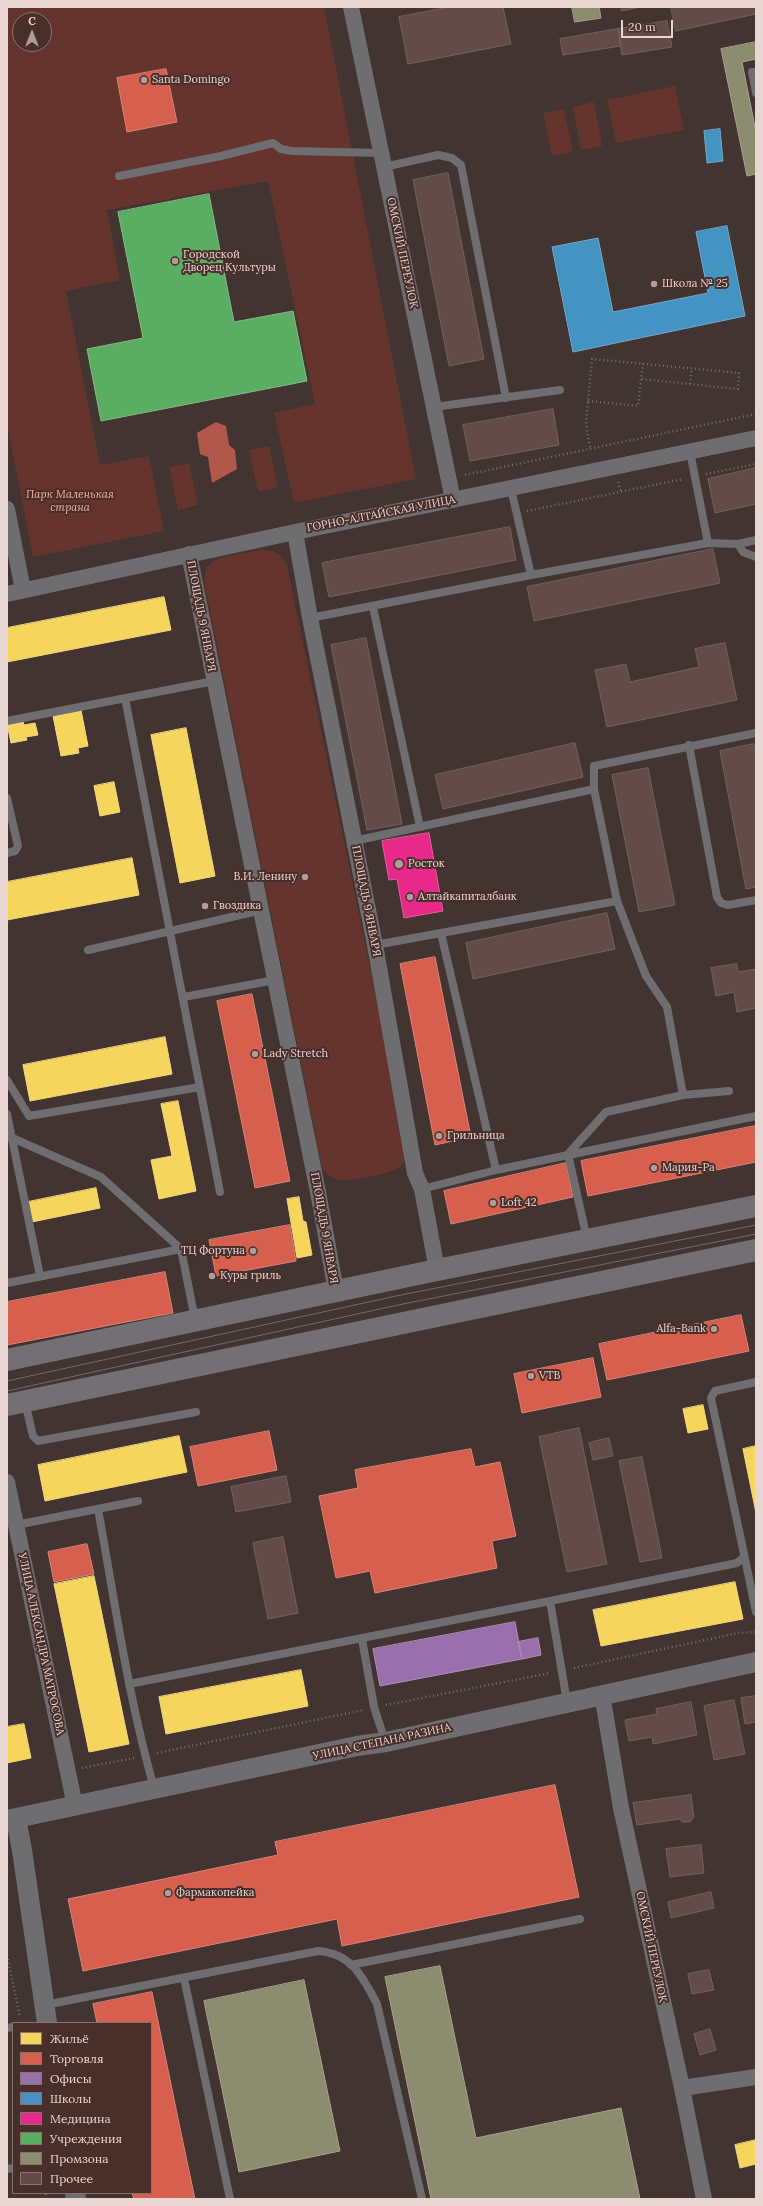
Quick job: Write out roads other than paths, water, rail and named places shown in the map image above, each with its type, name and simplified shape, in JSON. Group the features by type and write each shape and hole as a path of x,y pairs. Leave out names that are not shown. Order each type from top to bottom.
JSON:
{"main road":[{"path":"7,1360 587,1239 756,1206"},
{"path":"16,1403 756,1250"}],"street":[{"name":"ОМСКИЙ ПЕРЕУЛОК","path":"350,7 453,500"},
{"name":"ГОРНО-АЛТАЙСКАЯ УЛИЦА","path":"7,594 189,554 756,438"},
{"path":"7,509 23,590"},
{"name":"ПЛОЩАДЬ 9 ЯНВАРЯ","path":"295,532 310,618 375,945 415,1173 422,1189 437,1270"},
{"name":"ПЛОЩАДЬ 9 ЯНВАРЯ","path":"189,554 262,910 318,1192 336,1291"},
{"name":"УЛИЦА АЛЕКСАНДРА МАТРОСОВА","path":"7,1482 75,1806"},
{"name":"УЛИЦА СТЕПАНА РАЗИНА","path":"11,1820 357,1746 386,1742 602,1694 756,1662"},
{"name":"ОМСКИЙ ПЕРЕУЛОК","path":"602,1694 621,1808 682,2088 704,2199"},
{"path":"11,1820 45,2018"},
{"path":"682,2088 756,2077"}],"lane":[{"path":"756,72 752,72 756,93"},
{"path":"119,176 221,156 273,143 281,149 292,151 383,160 438,155 452,158 461,165 506,398"},
{"path":"434,407 560,390"},
{"path":"690,452 708,543"},
{"path":"512,488 531,575"},
{"path":"310,618 373,608 531,575 708,543 738,544 756,540"},
{"path":"738,544 743,552 756,557"},
{"path":"373,608 420,827"},
{"path":"7,721 214,680"},
{"path":"125,698 184,997 220,1192"},
{"path":"683,1095 667,1006 646,976 617,901 594,788 594,766 689,745 756,733"},
{"path":"689,745 717,897 721,904 728,905 756,900"},
{"path":"354,840 420,827 594,788"},
{"path":"7,798 18,846 15,851 7,853"},
{"path":"375,945 617,901"},
{"path":"88,950 262,910"},
{"path":"441,933 496,1170"},
{"path":"184,997 275,980"},
{"path":"7,1080 29,1116 200,1087"},
{"path":"568,1154 606,1112 683,1095 729,1091"},
{"path":"7,1114 10,1137 40,1276"},
{"path":"422,1189 496,1170 568,1154 756,1116"},
{"path":"10,1137 101,1178 181,1248 196,1321"},
{"path":"568,1154 587,1239"},
{"path":"7,1283 181,1248"},
{"path":"756,1382 715,1391 712,1395 711,1401 756,1612"},
{"path":"16,1403 33,1436 38,1441 196,1412"},
{"path":"16,1525 138,1501"},
{"path":"98,1509 144,1756 154,1790"},
{"path":"130,1684 738,1563 744,1558 744,1554"},
{"path":"550,1601 567,1702"},
{"path":"362,1639 374,1707 386,1742"},
{"path":"351,1965 580,1919"},
{"path":"45,2018 184,1978 318,1951 340,1955 351,1965 368,1986 377,2004 422,2199"},
{"path":"184,1978 230,2199"}],"tram line":[{"path":"7,1381 396,1296 756,1225"},
{"path":"7,1391 398,1305 756,1234"}],"place":[{"name":"Santa Domingo","path":"144,80"},
{"name":"Городской Дворец Культуры","path":"175,261"},
{"name":"Школа № 25","path":"654,284"},
{"name":"Росток","path":"399,864"},
{"name":"В.И. Ленину","path":"305,877"},
{"name":"Алтайкапиталбанк","path":"410,897"},
{"name":"Гвоздика","path":"205,906"},
{"name":"Lady Stretch","path":"255,1054"},
{"name":"Грильница","path":"439,1136"},
{"name":"Мария-Ра","path":"654,1168"},
{"name":"Loft 42","path":"493,1203"},
{"name":"ТЦ Фортуна","path":"253,1251"},
{"name":"Куры гриль","path":"212,1276"},
{"name":"Alfa-Bank","path":"714,1329"},
{"name":"VTB","path":"531,1376"},
{"name":"Фармакопейка","path":"168,1893"}],"park label":[{"name":"Парк Маленькая страна","path":"70,501"}]}
